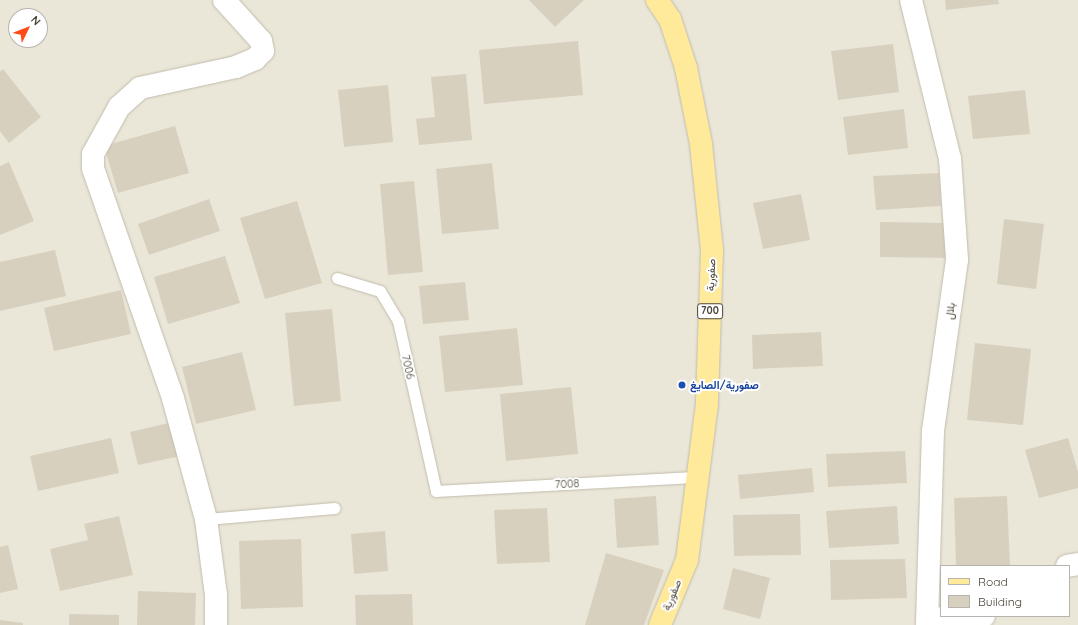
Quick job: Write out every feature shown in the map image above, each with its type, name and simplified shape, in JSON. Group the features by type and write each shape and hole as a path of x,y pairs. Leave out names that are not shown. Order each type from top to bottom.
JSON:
{"main road":[{"name":"صفورية","path":"656,0 670,19 686,68 701,144 712,250 707,404 687,560 660,625"}],"street":[{"path":"216,625 216,595 206,519 174,398 93,168 93,154 119,107 140,88 236,67 255,60 263,51 261,41 224,0"},
{"name":"بلال","path":"911,0 950,159 957,260 933,431 928,622"},
{"path":"928,622 975,617"}],"lane":[{"name":"7006","path":"336,278 380,291 398,321 436,491"},
{"name":"7008","path":"436,491 698,477"},
{"path":"206,519 335,508"}],"shaded area":[{"path":"0,0 1078,0 1078,625 0,625"}],"building":[{"path":"529,0 584,0 555,27"},
{"path":"945,0 998,0 999,4 946,10"},
{"path":"578,41 583,95 484,104 479,50"},
{"path":"893,44 899,92 838,100 831,51"},
{"path":"3,69 41,117 9,143 0,131 0,72"},
{"path":"466,74 472,140 419,145 416,119 435,117 431,77"},
{"path":"388,85 393,142 344,147 338,90"},
{"path":"1025,90 1030,134 973,139 968,96"},
{"path":"904,109 908,148 848,155 843,117"},
{"path":"175,126 189,173 118,193 104,146"},
{"path":"9,162 34,221 0,235 0,166"},
{"path":"492,163 499,229 442,234 436,169"},
{"path":"939,173 941,206 876,210 873,176"},
{"path":"414,181 423,272 388,275 380,184"},
{"path":"801,194 810,240 763,249 753,203"},
{"path":"209,199 220,231 149,255 138,224"},
{"path":"297,201 322,283 265,299 240,218"},
{"path":"1004,219 1044,224 1036,289 997,284"},
{"path":"880,222 950,223 950,258 880,257"},
{"path":"55,250 66,296 0,311 0,262"},
{"path":"225,256 240,303 168,324 154,277"},
{"path":"465,282 469,320 423,324 419,286"},
{"path":"121,290 131,334 54,351 44,308"},
{"path":"332,309 341,401 294,406 285,313"},
{"path":"517,328 523,385 445,392 439,336"},
{"path":"821,332 823,366 753,369 752,335"},
{"path":"975,343 1031,349 1023,425 967,420"},
{"path":"242,352 256,410 196,424 182,367"},
{"path":"571,387 578,454 506,461 500,394"},
{"path":"177,421 185,455 138,465 130,432"},
{"path":"111,438 119,473 38,491 30,456"},
{"path":"1068,438 1078,472 1078,488 1039,498 1025,450"},
{"path":"905,451 907,483 828,487 826,454"},
{"path":"812,468 814,492 740,499 738,475"},
{"path":"656,496 659,545 617,548 614,499"},
{"path":"1007,496 1010,565 956,565 954,498"},
{"path":"897,506 899,544 829,548 826,511"},
{"path":"547,508 550,562 497,564 494,510"},
{"path":"800,514 801,555 734,556 733,515"},
{"path":"119,516 133,575 60,591 50,549 88,540 84,524"},
{"path":"385,531 388,571 354,574 351,534"},
{"path":"301,539 303,607 241,609 239,541"},
{"path":"8,545 18,589 0,593 0,547"},
{"path":"606,553 664,570 644,625 585,625"},
{"path":"905,559 907,598 831,600 830,560"},
{"path":"733,568 770,578 760,619 723,609"},
{"path":"138,591 196,593 195,625 137,625"},
{"path":"412,594 413,625 356,625 355,595"},
{"path":"69,614 119,615 119,625 69,625"},
{"path":"0,620 23,623 23,625 0,625"}],"place":[{"name":"صفورية/الصايغ","path":"682,385"}]}
